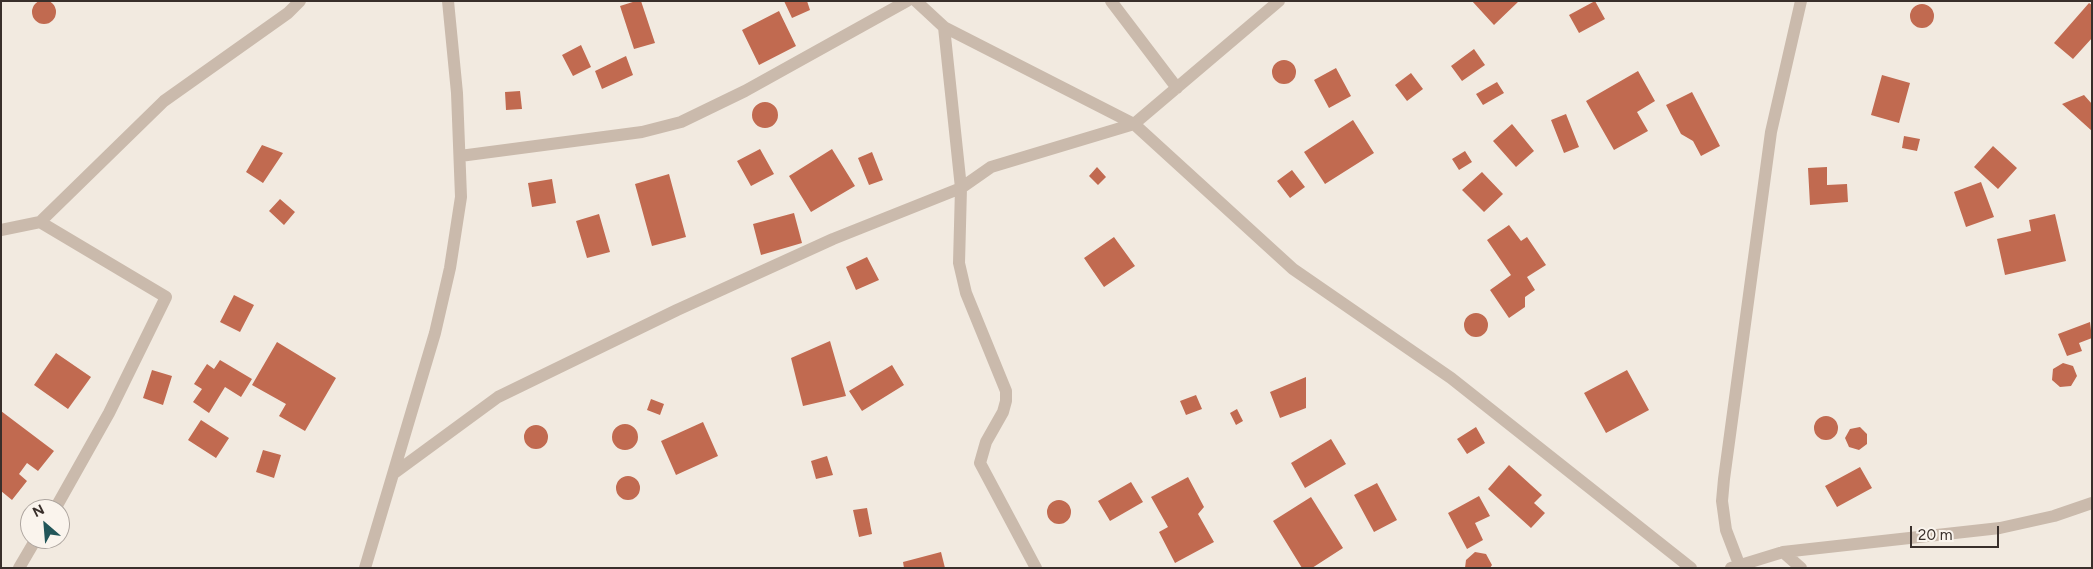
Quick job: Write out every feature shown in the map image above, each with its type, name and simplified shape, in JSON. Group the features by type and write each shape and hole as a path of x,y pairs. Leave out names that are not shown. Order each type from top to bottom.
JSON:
{"street":[{"path":"1,230 40,222 164,101 288,13 300,1"},
{"path":"368,566 435,333 450,268 461,198 457,93 448,1"},
{"path":"460,156 632,134 681,122 745,91 907,1"},
{"path":"916,1 944,27 1134,124 1293,269 1451,378 1691,568"},
{"path":"1111,1 1177,88"},
{"path":"393,474 498,396 677,310 833,239 961,188 991,167 1134,124 1279,1"},
{"path":"1801,1 1771,132 1724,479 1722,501 1726,530 1735,566 1783,552 2000,528 2054,516 2092,503"},
{"path":"944,27 961,188 959,263 966,293 1006,390 1003,412 986,442 980,463 1036,568"},
{"path":"40,222 166,297 109,413 61,499"},
{"path":"19,568 30,549"},
{"path":"1783,552 1801,568"}],"building":[{"path":"44,0 53,3 56,12 53,21 44,24 35,21 32,12 35,3"},
{"path":"641,1 655,43 634,49 620,6"},
{"path":"784,1 807,1 810,10 792,18"},
{"path":"1472,1 1519,1 1494,25"},
{"path":"1595,1 1605,19 1579,33 1569,15"},
{"path":"2089,3 2092,5 2092,38 2073,59 2054,43"},
{"path":"1922,4 1930,8 1934,16 1930,24 1922,28 1914,24 1910,16 1914,8"},
{"path":"779,11 796,46 759,65 742,30"},
{"path":"581,45 591,67 573,76 562,55"},
{"path":"1474,49 1485,65 1462,81 1451,66"},
{"path":"626,56 633,75 602,89 595,71"},
{"path":"1284,60 1292,64 1296,72 1292,80 1284,84 1276,80 1272,72 1276,64"},
{"path":"1336,68 1351,96 1329,108 1314,80"},
{"path":"1638,71 1655,101 1637,112 1648,131 1614,150 1586,101"},
{"path":"1411,73 1423,89 1407,101 1395,85"},
{"path":"1882,75 1910,83 1899,123 1871,115"},
{"path":"1497,82 1504,93 1483,105 1476,94"},
{"path":"520,91 522,109 506,110 505,92"},
{"path":"1692,92 1720,146 1701,156 1693,141 1681,134 1666,105"},
{"path":"2084,95 2092,104 2092,131 2062,104"},
{"path":"765,102 774,106 778,115 774,124 765,128 756,124 752,115 756,106"},
{"path":"1566,114 1579,147 1564,153 1551,120"},
{"path":"1353,120 1374,153 1325,184 1304,152"},
{"path":"1512,124 1534,151 1516,167 1493,141"},
{"path":"1904,136 1920,139 1917,151 1902,148"},
{"path":"262,145 283,153 263,183 246,172"},
{"path":"1993,146 2017,168 1998,189 1974,167"},
{"path":"760,149 774,174 751,186 737,161"},
{"path":"832,149 855,186 811,212 789,176"},
{"path":"1465,151 1472,162 1459,170 1452,159"},
{"path":"872,152 883,180 869,185 858,158"},
{"path":"1097,167 1106,177 1098,185 1089,176"},
{"path":"1827,167 1827,185 1847,184 1848,202 1810,205 1808,168"},
{"path":"1292,170 1305,187 1290,198 1277,181"},
{"path":"1482,172 1503,194 1484,212 1462,190"},
{"path":"669,174 686,237 652,246 635,184"},
{"path":"552,179 556,203 532,207 528,183"},
{"path":"1981,182 1994,217 1966,227 1954,192"},
{"path":"280,199 295,212 284,225 269,211"},
{"path":"794,213 802,243 761,255 753,224"},
{"path":"599,214 610,252 587,258 576,221"},
{"path":"2055,214 2066,261 2005,275 1997,239 2031,231 2029,220"},
{"path":"1509,225 1521,241 1527,237 1546,265 1527,277 1535,290 1525,297 1525,307 1509,318 1490,290 1511,275 1487,240"},
{"path":"1114,237 1135,266 1104,287 1084,258"},
{"path":"867,257 879,280 856,290 846,267"},
{"path":"234,295 254,305 240,332 220,322"},
{"path":"1476,313 1481,314 1487,320 1487,330 1481,336 1476,337 1471,336 1465,330 1464,325 1465,320 1471,314"},
{"path":"2090,322 2092,338 2079,343 2082,351 2067,356 2058,334"},
{"path":"830,341 846,396 803,406 791,358"},
{"path":"277,342 336,378 305,431 279,416 286,404 252,385"},
{"path":"56,353 91,377 68,409 34,385"},
{"path":"220,360 252,379 241,397 225,387 209,413 193,402 202,389 194,384 207,364 214,369"},
{"path":"2063,363 2073,366 2077,376 2071,386 2060,387 2052,380 2053,369"},
{"path":"892,365 904,385 862,411 849,391"},
{"path":"152,370 172,376 163,405 143,398"},
{"path":"1627,370 1649,410 1606,433 1584,393"},
{"path":"1306,377 1306,408 1280,418 1270,392"},
{"path":"1196,395 1202,409 1186,415 1180,401"},
{"path":"651,399 664,404 660,415 647,410"},
{"path":"1237,409 1243,421 1236,425 1230,413"},
{"path":"1,411 54,451 38,471 27,463 19,474 27,481 12,500 1,491"},
{"path":"1826,416 1835,419 1838,428 1835,437 1826,440 1817,437 1814,428 1817,419"},
{"path":"201,420 229,438 216,458 188,440"},
{"path":"703,422 718,456 676,475 661,441"},
{"path":"625,424 634,428 638,437 634,446 625,450 616,446 612,437 616,428"},
{"path":"536,425 544,429 548,437 544,445 536,449 528,445 524,437 528,429"},
{"path":"1476,427 1485,443 1467,454 1457,439"},
{"path":"1860,427 1867,434 1867,444 1859,450 1849,447 1845,438 1850,429"},
{"path":"1331,439 1346,464 1305,488 1291,463"},
{"path":"263,450 281,455 274,478 256,472"},
{"path":"827,456 833,475 816,479 811,461"},
{"path":"1509,465 1542,495 1534,503 1545,513 1531,528 1488,489"},
{"path":"1860,467 1872,488 1837,507 1825,486"},
{"path":"628,476 636,480 640,488 636,496 628,500 620,496 616,488 620,480"},
{"path":"1188,477 1204,507 1198,514 1214,542 1175,563 1159,532 1168,527 1151,497"},
{"path":"1131,482 1143,502 1110,521 1098,501"},
{"path":"1377,483 1397,520 1374,532 1354,495"},
{"path":"1479,496 1490,516 1475,523 1483,540 1467,549 1448,513"},
{"path":"1311,497 1343,548 1312,568 1302,568 1273,521"},
{"path":"1059,500 1067,504 1071,512 1067,520 1059,524 1051,520 1047,512 1051,504"},
{"path":"867,508 872,534 859,537 853,510"},
{"path":"941,552 945,568 904,568 903,562"},
{"path":"1475,552 1486,554 1492,565 1490,568 1465,568 1466,560"}]}
